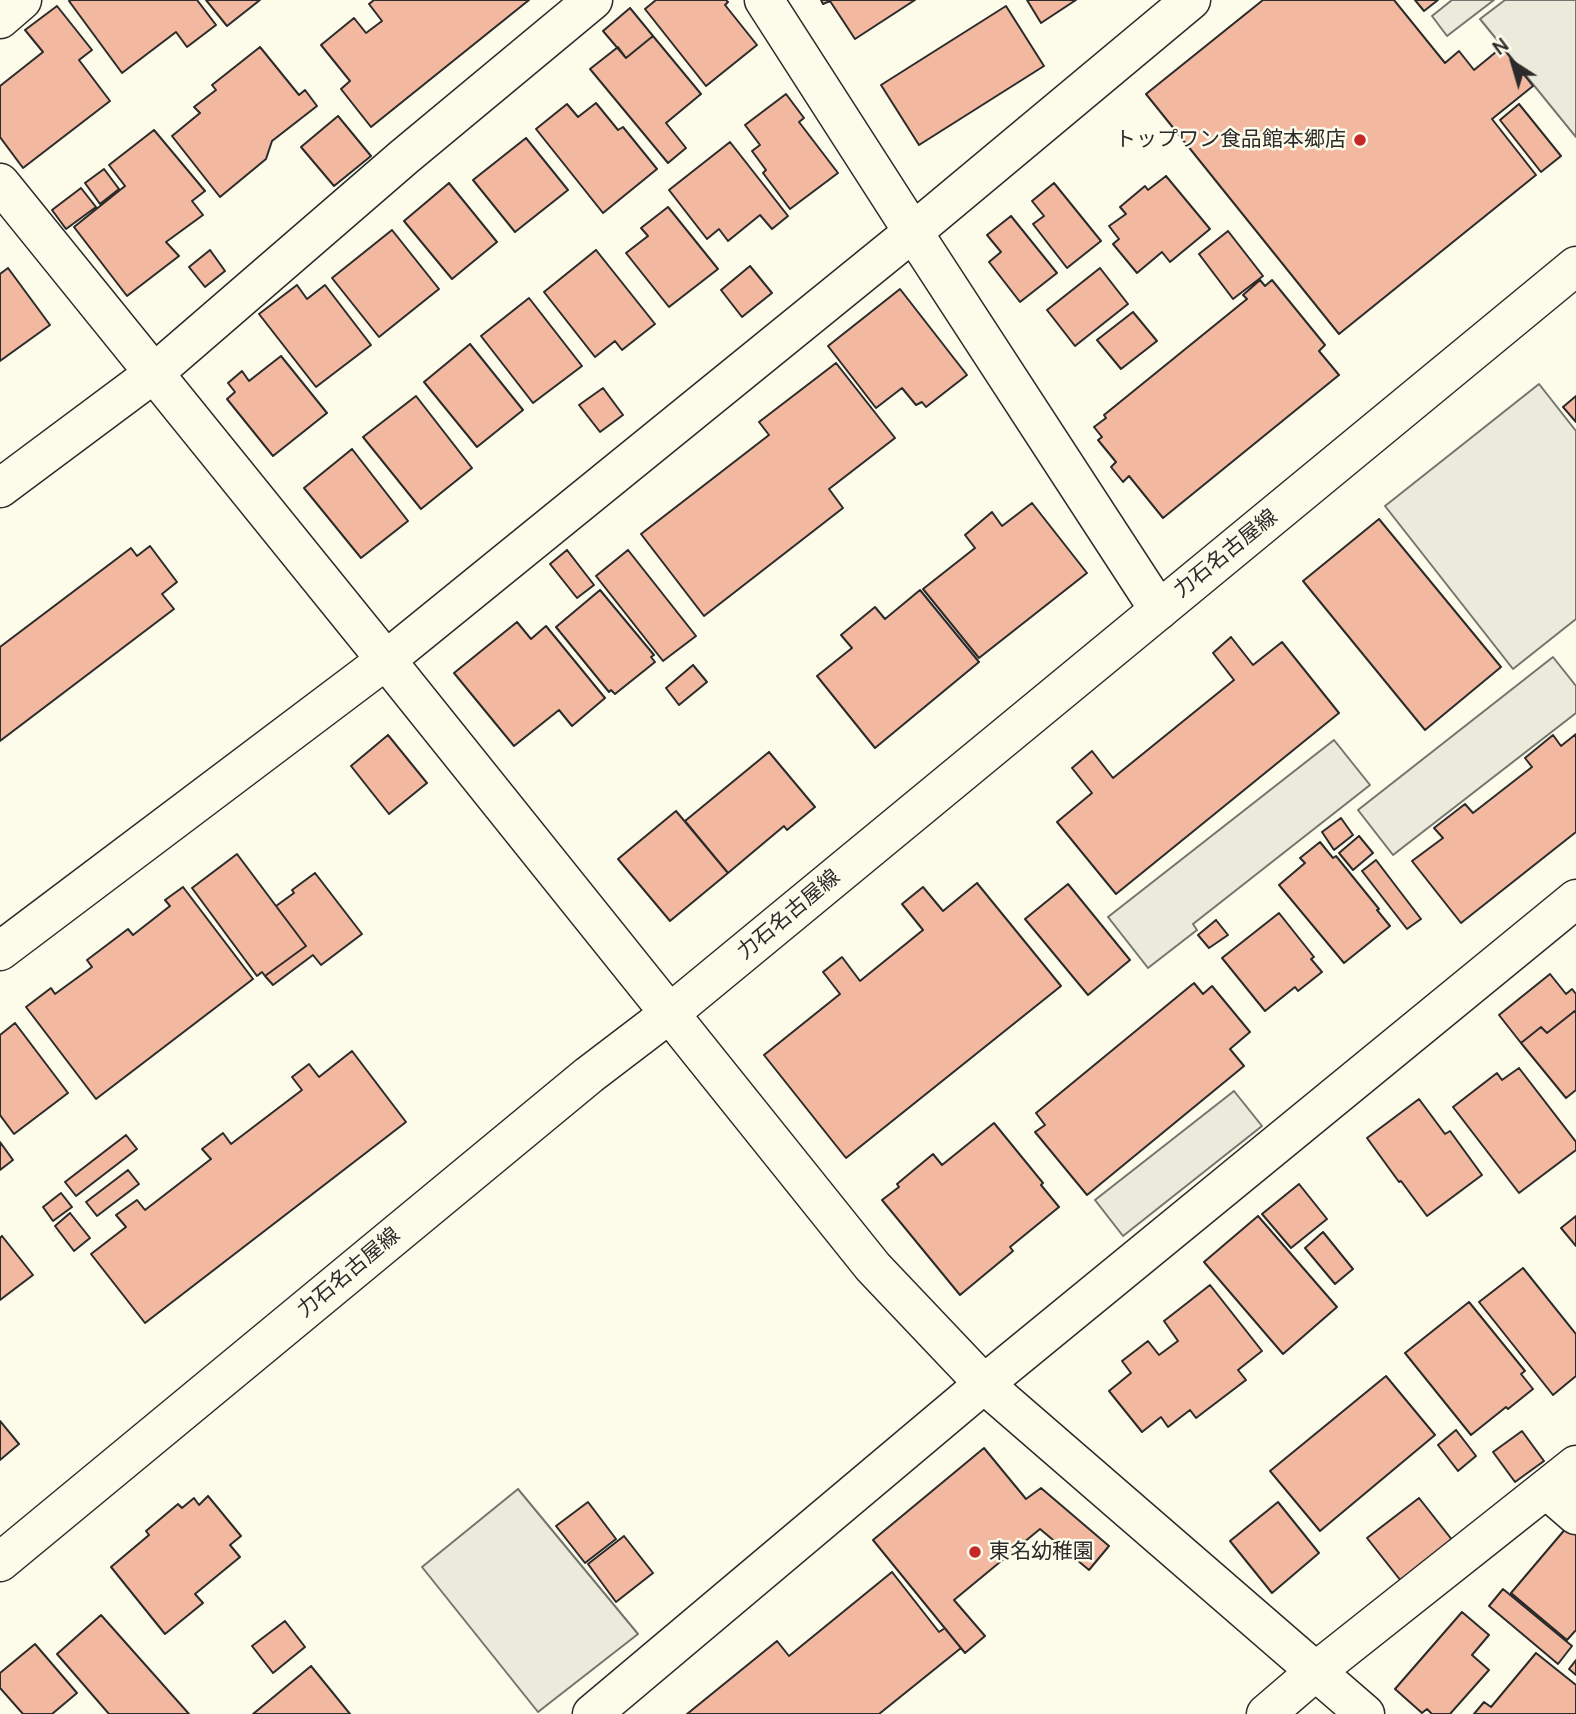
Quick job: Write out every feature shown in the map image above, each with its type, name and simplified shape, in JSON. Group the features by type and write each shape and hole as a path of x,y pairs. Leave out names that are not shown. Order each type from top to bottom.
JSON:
{"street":[{"path":"0,19 22,0"},
{"path":"0,488 153,374 404,156 593,0"},
{"path":"764,0 1159,610"},
{"path":"0,951 386,660 912,232 1191,0"},
{"path":"0,183 873,1268 984,1384 1365,1714"},
{"name":"力石名古屋線","path":"0,1562 1576,266"},
{"path":"592,1714 984,1384 1576,899"},
{"path":"1266,1714 1576,1465"},
{"path":"1546,1489 1576,1515"}],"shaded area":[{"path":"1452,0 1494,0 1447,36 1432,16"},
{"path":"1505,0 1576,0 1576,137 1480,19"},
{"path":"1539,384 1576,431 1576,619 1513,669 1385,506"},
{"path":"1553,657 1576,686 1576,713 1393,855 1358,810"},
{"path":"1334,740 1370,785 1193,924 1197,930 1148,968 1108,917"},
{"path":"1234,1091 1262,1126 1123,1236 1095,1200"},
{"path":"518,1489 638,1634 538,1712 422,1567"}],"building":[{"path":"197,0 216,25 187,47 176,32 122,73 69,1"},
{"path":"206,0 260,0 227,26"},
{"path":"374,0 529,0 371,127 341,89 350,81 321,45 354,18 366,33 382,21 369,4"},
{"path":"656,0 726,0 728,2 725,5 757,45 706,86 645,9"},
{"path":"821,0 915,0 855,39 830,1 823,4"},
{"path":"1027,0 1076,0 1041,23"},
{"path":"1263,0 1394,0 1445,63 1459,51 1474,70 1502,47 1533,86 1492,119 1536,175 1339,334 1146,94"},
{"path":"1415,0 1438,0 1424,11"},
{"path":"57,6 92,50 79,60 110,101 23,168 0,137 0,86 43,52 25,30"},
{"path":"1006,6 1044,66 919,145 881,85"},
{"path":"630,8 653,36 626,58 603,31"},
{"path":"653,36 701,94 666,123 686,148 668,163 590,69 618,47 626,58"},
{"path":"260,47 299,95 305,90 317,106 272,141 266,159 220,197 172,136 200,113 194,107 216,90 212,85"},
{"path":"786,94 804,118 799,122 838,173 790,209 763,173 766,170 752,151 760,145 745,125"},
{"path":"596,103 618,130 623,127 657,169 603,213 536,129 567,104 578,117"},
{"path":"1519,104 1561,156 1541,172 1500,120"},
{"path":"338,116 371,156 334,186 301,147"},
{"path":"154,130 205,191 192,201 203,215 166,242 179,256 127,296 74,227 125,186 109,165"},
{"path":"526,138 568,190 515,232 473,180"},
{"path":"730,142 788,216 772,229 760,215 728,241 719,229 707,239 669,190"},
{"path":"104,169 119,189 100,204 85,183"},
{"path":"1166,176 1210,229 1170,262 1162,252 1137,273 1113,244 1119,239 1109,226 1126,214 1120,207 1145,186 1148,190"},
{"path":"449,183 497,242 452,279 404,221"},
{"path":"1054,183 1101,241 1067,268 1033,224 1044,216 1032,201"},
{"path":"81,188 96,207 66,229 52,210"},
{"path":"668,207 718,269 669,307 626,253 648,236 641,228"},
{"path":"1011,216 1057,273 1020,302 989,262 1001,252 987,235"},
{"path":"392,230 439,289 379,337 332,278"},
{"path":"1228,231 1263,276 1233,299 1199,254"},
{"path":"210,250 225,271 205,287 189,267"},
{"path":"596,250 655,324 622,350 615,341 595,357 544,292"},
{"path":"750,266 772,293 742,317 721,290"},
{"path":"8,268 50,325 0,361 0,274"},
{"path":"1100,268 1128,304 1075,346 1047,310"},
{"path":"1260,280 1265,286 1272,280 1325,345 1319,351 1339,375 1163,518 1129,476 1123,482 1111,467 1116,462 1098,440 1102,437 1094,427 1106,418 1104,415 1247,299 1243,295"},
{"path":"297,285 307,299 325,285 371,345 316,387 259,314"},
{"path":"900,289 967,375 926,407 922,402 916,405 902,388 876,408 828,346"},
{"path":"529,298 582,366 533,403 481,336"},
{"path":"1133,312 1157,341 1121,369 1097,340"},
{"path":"470,344 523,410 477,447 424,382"},
{"path":"281,356 327,413 273,456 227,399 235,392 228,383 242,371 249,381"},
{"path":"836,363 895,438 829,489 843,508 704,616 641,534 769,435 759,422"},
{"path":"603,388 623,415 600,432 579,405"},
{"path":"416,396 472,468 421,509 363,437"},
{"path":"1576,396 1576,422 1563,407"},
{"path":"352,449 408,521 361,558 304,488"},
{"path":"1032,503 1087,573 979,658 923,589 975,548 965,535 992,512 1002,526"},
{"path":"1379,519 1501,667 1425,730 1303,581"},
{"path":"150,546 177,582 162,594 174,609 0,741 0,647 131,548 137,556"},
{"path":"567,550 594,585 577,598 550,564"},
{"path":"628,550 696,636 663,661 596,576"},
{"path":"600,590 654,655 651,657 655,662 615,694 611,690 609,692 556,627"},
{"path":"920,590 979,662 875,748 817,676 852,648 841,635 875,607 885,619"},
{"path":"517,622 531,639 546,626 605,698 572,726 559,710 514,746 454,673"},
{"path":"1231,637 1253,665 1282,642 1339,713 1116,894 1057,822 1092,793 1072,768 1092,751 1113,778 1234,680 1213,653"},
{"path":"693,665 707,682 679,705 666,688"},
{"path":"1576,734 1576,832 1461,923 1412,861 1443,838 1434,828 1465,804 1473,813 1532,767 1525,758 1553,735 1561,746"},
{"path":"388,735 427,783 389,814 351,766"},
{"path":"769,752 815,807 787,830 784,826 728,873 685,821"},
{"path":"676,811 728,873 670,921 618,859"},
{"path":"1341,818 1353,835 1334,850 1322,832"},
{"path":"1359,836 1373,853 1353,870 1339,853"},
{"path":"1320,842 1333,858 1336,856 1390,926 1344,963 1279,885 1305,863 1300,858"},
{"path":"237,854 306,946 265,976 262,972 257,976 192,888"},
{"path":"1376,860 1421,919 1407,929 1362,871"},
{"path":"315,873 362,934 321,965 313,955 273,985 265,976 306,946 276,906"},
{"path":"977,883 1061,986 846,1158 764,1055 840,994 823,972 842,957 860,981 923,930 902,904 923,887 943,911"},
{"path":"1068,884 1130,960 1088,995 1025,919"},
{"path":"183,887 253,979 96,1099 26,1007 51,988 55,994 92,967 87,960 128,929 133,935 170,906 165,900"},
{"path":"1279,913 1314,957 1311,959 1322,972 1298,991 1295,987 1265,1011 1222,958"},
{"path":"1216,920 1228,935 1209,948 1198,935"},
{"path":"1550,974 1566,994 1572,989 1576,994 1576,1010 1547,1033 1541,1027 1521,1043 1499,1015"},
{"path":"1194,983 1203,994 1212,986 1250,1032 1230,1049 1244,1066 1087,1195 1035,1132 1045,1125 1036,1113"},
{"path":"1576,1010 1576,1090 1566,1098 1521,1043 1541,1027 1547,1033"},
{"path":"15,1023 68,1093 14,1134 0,1115 0,1035"},
{"path":"352,1051 406,1122 145,1323 91,1254 126,1227 116,1215 137,1200 145,1210 211,1159 202,1149 223,1133 231,1144 302,1090 292,1077 309,1064 319,1077"},
{"path":"1519,1068 1576,1142 1576,1150 1519,1193 1453,1107 1497,1073 1502,1080"},
{"path":"1419,1099 1445,1134 1450,1131 1482,1175 1427,1216 1367,1138"},
{"path":"994,1123 1059,1207 1010,1247 1013,1251 960,1295 882,1200 933,1154 942,1165"},
{"path":"126,1135 137,1149 76,1196 65,1182"},
{"path":"0,1142 13,1160 0,1170"},
{"path":"128,1170 139,1184 97,1216 86,1202"},
{"path":"1299,1184 1327,1219 1291,1248 1262,1214"},
{"path":"61,1193 72,1207 53,1221 43,1207"},
{"path":"70,1213 90,1238 74,1251 55,1226"},
{"path":"1258,1216 1337,1307 1283,1354 1204,1262"},
{"path":"1576,1216 1576,1246 1561,1228"},
{"path":"1323,1232 1353,1269 1335,1284 1305,1248"},
{"path":"2,1236 33,1275 0,1300 0,1238"},
{"path":"1523,1268 1576,1334 1576,1376 1553,1395 1479,1302"},
{"path":"1210,1285 1262,1351 1238,1370 1246,1380 1196,1418 1190,1410 1168,1427 1161,1417 1142,1432 1109,1391 1131,1373 1122,1361 1148,1341 1159,1355 1178,1341 1164,1321"},
{"path":"1469,1302 1525,1371 1521,1374 1533,1389 1471,1435 1405,1353"},
{"path":"1386,1376 1435,1435 1320,1531 1270,1471"},
{"path":"0,1421 19,1444 0,1460"},
{"path":"1456,1430 1476,1456 1458,1471 1438,1445"},
{"path":"1522,1431 1544,1461 1515,1482 1493,1452"},
{"path":"984,1448 1026,1499 1041,1488 1109,1546 1089,1570 1040,1529 954,1600 985,1636 965,1653 873,1540"},
{"path":"208,1496 241,1536 230,1545 240,1557 195,1594 203,1603 165,1634 111,1567 149,1535 146,1531 178,1504 182,1508 194,1498 199,1505"},
{"path":"1419,1498 1453,1541 1401,1581 1367,1538"},
{"path":"588,1502 616,1539 585,1563 556,1526"},
{"path":"1278,1502 1319,1553 1272,1593 1230,1541"},
{"path":"1567,1527 1576,1534 1576,1630 1567,1640 1511,1593"},
{"path":"624,1536 653,1573 616,1602 588,1564"},
{"path":"892,1572 939,1632 945,1628 961,1648 879,1714 687,1714 777,1641 789,1656"},
{"path":"1503,1589 1572,1646 1558,1664 1489,1606"},
{"path":"1462,1612 1489,1635 1472,1655 1489,1670 1450,1714 1432,1714 1427,1709 1422,1713 1395,1689"},
{"path":"101,1615 189,1714 109,1714 57,1654"},
{"path":"285,1621 305,1647 273,1673 252,1646"},
{"path":"35,1644 77,1693 52,1714 23,1714 0,1688 0,1673"},
{"path":"1536,1653 1576,1685 1576,1714 1474,1714 1484,1702 1491,1707"},
{"path":"1576,1660 1576,1675 1569,1669"},
{"path":"311,1666 350,1714 253,1714"}],"place":[{"name":"トップワン食品館本郷店","path":"1360,140"},
{"name":"東名幼稚園","path":"975,1552"}]}
